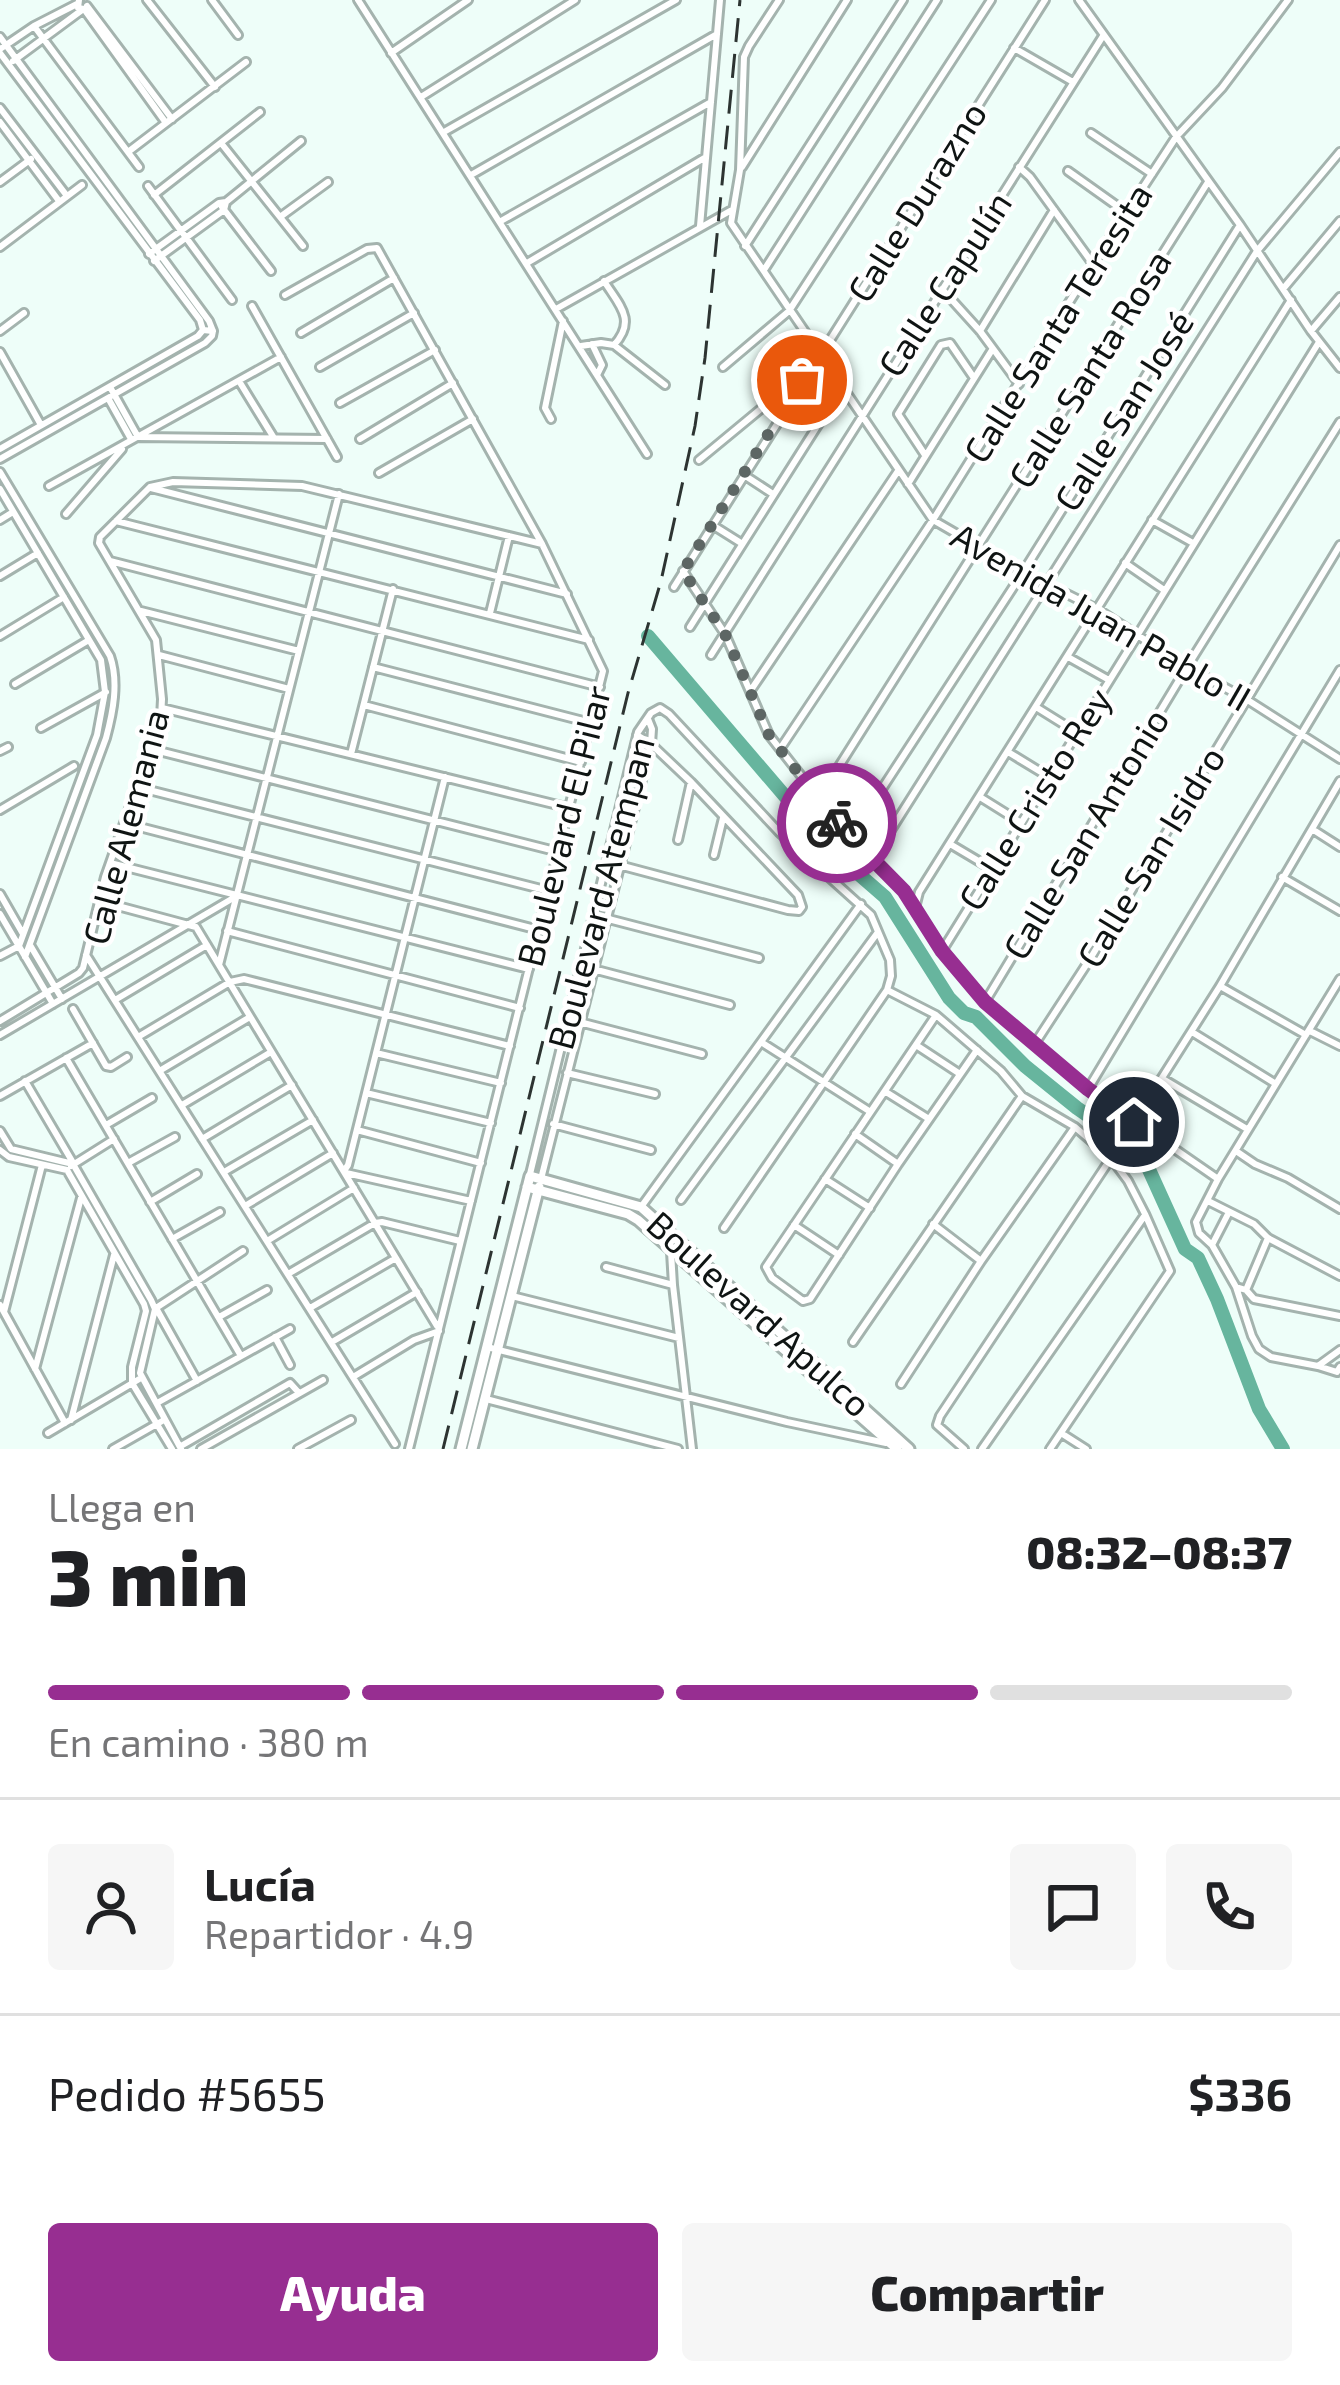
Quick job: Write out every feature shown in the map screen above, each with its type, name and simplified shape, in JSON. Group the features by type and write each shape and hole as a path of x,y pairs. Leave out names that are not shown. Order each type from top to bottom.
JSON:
{"street":[{"path":"147,0 215,88"},
{"path":"212,0 238,35"},
{"path":"370,0 360,3 647,454"},
{"path":"391,53 468,0"},
{"path":"421,98 575,0"},
{"path":"444,132 676,0"},
{"path":"700,226 720,0"},
{"path":"556,309 731,211 740,170 746,51 779,0"},
{"path":"740,170 847,0"},
{"path":"745,246 904,0"},
{"path":"763,271 937,0"},
{"path":"723,367 789,311 991,0"},
{"name":"Calle Durazno","path":"674,587 1045,0"},
{"path":"1078,0 1340,368"},
{"name":"Calle Santa Teresita","path":"780,749 934,520 1176,137 1222,88 1288,0"},
{"path":"84,4 169,121"},
{"path":"2,49 34,26 84,4"},
{"path":"12,62 84,4"},
{"path":"34,26 140,167"},
{"path":"471,175 717,34"},
{"name":"Calle Capulín","path":"711,655 1102,36"},
{"path":"0,37 2,49 155,255 203,330"},
{"path":"1014,48 1073,82"},
{"path":"128,152 245,62"},
{"path":"501,221 711,102"},
{"path":"154,195 260,112"},
{"path":"1,115 64,199"},
{"path":"1091,133 1152,174"},
{"path":"155,255 301,141"},
{"path":"221,143 303,246"},
{"path":"872,860 1257,251 1340,152"},
{"path":"527,263 706,157"},
{"path":"0,182 32,158"},
{"path":"1019,167 1094,264"},
{"path":"1067,171 1127,213"},
{"path":"280,218 328,182"},
{"name":"Calle Santa Rosa","path":"818,799 1208,182"},
{"path":"1,244 82,184"},
{"path":"148,186 232,301"},
{"path":"223,205 271,272"},
{"path":"980,331 1054,210"},
{"name":"Avenida Juan Pablo II","path":"731,211 730,223 745,246 934,520 1097,609 1340,759"},
{"path":"1283,289 1340,221"},
{"name":"Calle San José","path":"850,838 1240,225"},
{"name":"Boulevard El Pilar","path":"285,295 374,247 542,544 602,666 409,1449"},
{"path":"0,449 111,397 212,336 209,321 155,255"},
{"path":"301,333 394,278"},
{"path":"604,281 626,318 626,328 614,345"},
{"path":"942,288 1019,384"},
{"path":"1311,331 1340,298"},
{"path":"914,908 919,892 1291,300"},
{"path":"252,306 337,457"},
{"path":"0,331 24,313"},
{"path":"320,367 414,313"},
{"path":"551,419 545,408 563,321"},
{"path":"203,330 213,331"},
{"path":"0,459 203,330"},
{"name":"Calle Cristo Rey","path":"942,951 1319,342"},
{"path":"592,344 602,364 598,375"},
{"path":"925,455 898,413 941,345 950,344 974,378"},
{"path":"579,346 614,345 665,385"},
{"path":"340,403 435,350"},
{"path":"908,484 992,350"},
{"path":"0,352 44,430"},
{"path":"49,487 281,357"},
{"path":"699,460 802,380"},
{"path":"239,381 274,438"},
{"path":"360,439 453,383"},
{"path":"690,627 843,386"},
{"path":"106,388 132,440"},
{"path":"379,473 473,419"},
{"name":"Calle San Antonio","path":"985,1002 1340,422"},
{"path":"66,514 132,440 326,439"},
{"path":"751,691 898,471"},
{"path":"0,472 94,637 105,692 97,735 19,946 0,956"},
{"path":"744,475 773,494"},
{"path":"542,544 290,484 173,482 150,487 98,540 107,560 600,687"},
{"path":"150,487 566,594"},
{"path":"0,489 64,597 114,666 112,718 106,738 26,957"},
{"path":"219,964 339,494"},
{"path":"0,520 13,512"},
{"path":"1152,520 1193,543"},
{"path":"116,521 589,640"},
{"path":"712,526 741,543"},
{"path":"490,613 509,536"},
{"name":"Calle San Isidro","path":"1034,1046 1340,544"},
{"path":"0,576 38,554"},
{"name":"Calle Alemania","path":"107,560 156,640 162,708 110,862 86,955 395,1444"},
{"path":"1124,563 1164,590"},
{"path":"683,571 725,634 769,735 850,838 904,891 942,951 985,1002 1088,1089 1218,1179"},
{"path":"351,754 393,589"},
{"path":"0,636 64,597"},
{"path":"138,610 299,651"},
{"path":"15,684 94,637"},
{"path":"159,655 290,689"},
{"path":"1068,657 1109,680"},
{"path":"373,667 591,723"},
{"path":"1088,1089 1340,670"},
{"path":"41,728 115,688"},
{"path":"364,705 581,762"},
{"path":"1036,707 1076,732"},
{"path":"162,708 570,808"},
{"path":"648,719 659,708 669,714 778,832 861,904 879,930 890,960 887,990 724,1228"},
{"name":"Boulevard Atempan","path":"461,1449 493,1348 512,1296 534,1183 568,1019 637,735 648,719 651,743 554,1124 534,1183 493,1348 472,1449"},
{"path":"619,865 799,911 802,907 801,898 691,782 637,735"},
{"path":"151,749 559,852"},
{"path":"1008,752 1048,777"},
{"path":"0,810 74,766"},
{"path":"344,1172 445,778"},
{"path":"1134,1122 1340,781"},
{"path":"678,840 691,782"},
{"path":"137,787 549,891"},
{"path":"980,797 1020,823"},
{"path":"714,855 723,816"},
{"path":"124,823 539,930"},
{"path":"1312,829 1340,847"},
{"path":"950,844 992,869"},
{"path":"110,862 530,969"},
{"path":"1282,878 1340,911"},
{"path":"904,891 919,892"},
{"path":"0,894 57,1002"},
{"path":"0,1035 237,896"},
{"path":"99,901 196,927 439,1330 353,1377"},
{"path":"34,903 44,907"},
{"path":"640,1207 861,904"},
{"path":"0,914 51,990"},
{"path":"593,915 759,958"},
{"path":"681,1200 879,930"},
{"path":"227,931 520,1008"},
{"path":"115,1000 207,945"},
{"path":"0,1021 79,973 86,955"},
{"path":"592,969 730,1005"},
{"path":"138,1036 230,982 244,979 510,1046"},
{"path":"1340,979 1196,1222 1199,1233 1241,1289 1254,1299 1340,1316"},
{"path":"1220,986 1340,1046"},
{"path":"887,990 936,1016 1001,1071 1022,1096 1075,1127 1111,1158 1128,1181 1170,1271 1050,1449"},
{"path":"73,1009 106,1066 128,1057"},
{"path":"936,1016 770,1261 767,1271 772,1278 806,1302 810,1299 977,1050"},
{"path":"159,1071 250,1017"},
{"path":"568,1019 702,1054"},
{"path":"1192,1031 1276,1085"},
{"path":"761,1042 870,1112"},
{"path":"0,1096 93,1043"},
{"path":"916,1045 960,1075"},
{"path":"181,1105 272,1052"},
{"path":"376,1053 501,1083"},
{"path":"66,1058 242,1356"},
{"path":"567,1073 655,1094"},
{"path":"1162,1078 1248,1130"},
{"path":"26,1081 82,1197 144,1304 152,1310"},
{"path":"202,1139 292,1085"},
{"path":"885,1091 929,1119"},
{"path":"366,1093 491,1123"},
{"path":"853,1342 1022,1096"},
{"path":"106,1125 152,1098"},
{"path":"224,1172 313,1120"},
{"path":"554,1124 651,1150"},
{"path":"901,1384 1075,1127"},
{"path":"357,1130 481,1163"},
{"path":"0,1131 3,1149 70,1167 85,1185 152,1310 197,1381"},
{"path":"855,1134 898,1164"},
{"path":"128,1162 175,1137"},
{"path":"70,1167 114,1139"},
{"path":"1236,1151 1340,1209"},
{"path":"245,1206 333,1153"},
{"path":"964,1449 938,1425 940,1416 1111,1158"},
{"path":"44,1161 2,1309 68,1421"},
{"path":"344,1172 471,1201"},
{"path":"150,1202 197,1174"},
{"path":"825,1179 870,1208"},
{"name":"Boulevard Apulco","path":"534,1183 640,1207 901,1447"},
{"name":"Boulevard Apulco","path":"534,1183 628,1214 901,1447"},
{"path":"35,1369 85,1185"},
{"path":"267,1241 354,1188"},
{"path":"1207,1201 1340,1276"},
{"path":"172,1239 220,1212"},
{"path":"1212,1245 1228,1212"},
{"path":"982,1449 1145,1214"},
{"path":"288,1274 375,1223 461,1241"},
{"path":"933,1224 981,1261"},
{"path":"794,1225 839,1255"},
{"path":"670,1235 692,1449"},
{"path":"1268,1238 1241,1289 1252,1336 1271,1357 1338,1369"},
{"path":"68,1421 118,1243"},
{"path":"243,1251 152,1310 132,1367 132,1383 177,1449 288,1384 299,1393"},
{"path":"310,1308 396,1258"},
{"path":"606,1268 673,1285"},
{"path":"219,1318 267,1290"},
{"path":"331,1342 417,1292"},
{"path":"512,1296 679,1338"},
{"path":"152,1310 141,1378 160,1422"},
{"path":"156,1404 290,1329"},
{"path":"275,1337 290,1365"},
{"path":"493,1348 901,1447"},
{"path":"1318,1366 1340,1350"},
{"path":"48,1433 141,1378"},
{"path":"201,1449 323,1381"},
{"path":"486,1399 678,1449"},
{"path":"298,1449 351,1420"},
{"path":"113,1449 160,1422"},
{"path":"1061,1432 1086,1449"}],"waterway":[{"path":"648,636 831,850 885,897 949,998 1077,1108 1136,1149 1185,1249 1198,1258 1259,1409 1283,1449"}],"railway":[{"path":"443,1449 628,693 661,581 695,426 740,0"}],"way so far":[{"path":"802,380 683,571 725,634 769,735 837,823"}],"route":[{"path":"837,823 904,891 942,951 985,1002 1134,1122"}]}
